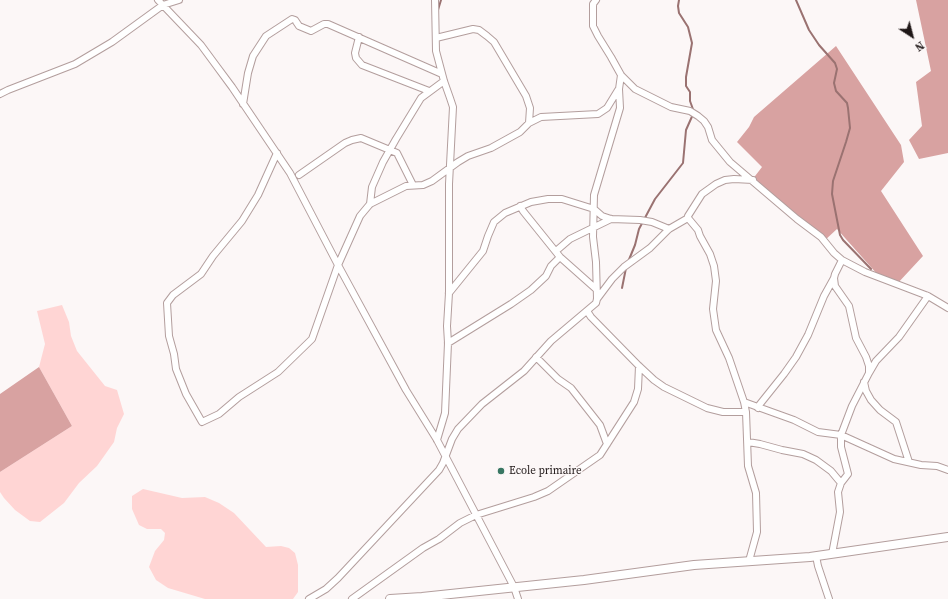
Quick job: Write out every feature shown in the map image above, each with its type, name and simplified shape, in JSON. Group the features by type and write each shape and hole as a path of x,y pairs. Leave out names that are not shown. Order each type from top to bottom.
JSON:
{"street":[{"path":"0,94 75,64 118,38 161,3 179,0"},
{"path":"435,0 436,51 452,107 450,167 450,293 447,326 448,343 444,413 437,440"},
{"path":"596,0 593,4 593,26 621,75 638,91 671,107 690,111 698,116 708,127 712,140 730,162 753,180 797,220 821,237 842,260 864,272 928,296 948,308"},
{"path":"161,3 201,45 244,104 290,173 406,390 437,440 514,587 518,599"},
{"path":"244,104 248,73 253,56 266,36 292,19 295,20 299,26 311,31 324,24 328,24 442,74"},
{"path":"436,38 473,29 479,30 494,42 526,96 530,108 529,122"},
{"path":"359,37 356,58 362,64 429,91"},
{"path":"597,299 593,228 594,195 620,108 619,89 621,75"},
{"path":"370,204 372,187 390,150 421,98 444,81"},
{"path":"277,153 258,195 242,221 213,256 201,274 174,295 167,303 169,336 176,369 186,394 202,422 219,414 239,397 278,372 312,339 338,265 360,216 370,204 406,186 423,185 432,181 450,167 468,156 491,148 505,141 520,132 529,122 540,117 598,114 607,108 619,89"},
{"path":"299,175 352,140 360,138 397,152 413,185"},
{"path":"749,561 757,532 756,493 748,466 746,412 729,358 716,330 713,309 716,281 714,266 710,254 698,230 688,218 688,213 702,194 716,184 725,180 734,179 753,180"},
{"path":"450,293 483,251 494,222 505,213 531,202 548,199 562,199 594,209 602,216 611,219 652,222 669,229"},
{"path":"520,206 560,257 596,289"},
{"path":"309,599 326,589 338,578 438,470 443,463 452,439 458,430 482,404 524,371 551,341 596,303 597,299 612,279 624,267 650,248 669,229 688,218"},
{"path":"556,251 570,240 611,219"},
{"path":"448,343 531,290 546,276 551,266 560,257"},
{"path":"758,408 788,368 808,335 824,296 842,260"},
{"path":"834,278 837,290 849,306 856,338 866,357 869,366 869,373"},
{"path":"832,554 840,512 838,492 841,483 848,474 841,447 840,435 845,421 876,361 899,337 928,296"},
{"path":"587,311 591,317 639,366 664,387 707,408 723,412 746,412"},
{"path":"536,356 558,379 571,388 600,425 607,444"},
{"path":"352,599 452,528 476,515 534,497 548,490 600,455 634,402 638,389 639,366"},
{"path":"864,382 866,391 871,400 880,410 896,422 909,462"},
{"path":"744,402 794,420 818,432 840,435 894,459 921,465 937,466 948,470"},
{"path":"748,442 809,457 824,465 841,483"},
{"path":"390,599 422,597 617,576 694,565 816,556 948,537"},
{"path":"816,556 829,599"}],"shaded area":[{"path":"916,0 948,0 948,153 919,159 909,140 922,126 916,82 931,71"},
{"path":"836,46 901,145 904,162 881,191 923,256 897,284 878,275 837,229 824,241 752,180 762,167 737,142 749,127 754,117"},
{"path":"62,305 69,322 71,336 77,351 105,386 117,390 124,414 117,428 114,442 97,466 79,483 64,503 40,522 30,521 15,510 0,492 0,472 72,426 39,367 45,344 37,311"},
{"path":"39,367 72,426 0,472 0,394"},
{"path":"143,489 182,498 205,497 219,503 234,513 266,547 281,546 289,548 295,553 298,565 298,592 293,599 205,599 168,588 156,580 149,567 155,551 164,540 165,533 161,529 147,529 139,525 132,509 132,496"}],"waterway":[{"path":"438,10 441,0"},
{"path":"628,262 635,245 639,229 655,199 683,163 686,130 694,112 690,101 690,92 686,86 686,77 692,43 688,27 679,13 679,0"},
{"path":"796,0 809,30 819,45 835,63 837,69 834,83 836,91 847,103 850,128 833,181 832,194 840,235 871,269"},
{"path":"622,288 626,268"}],"place":[{"name":"Ecole primaire","path":"501,471"}]}
